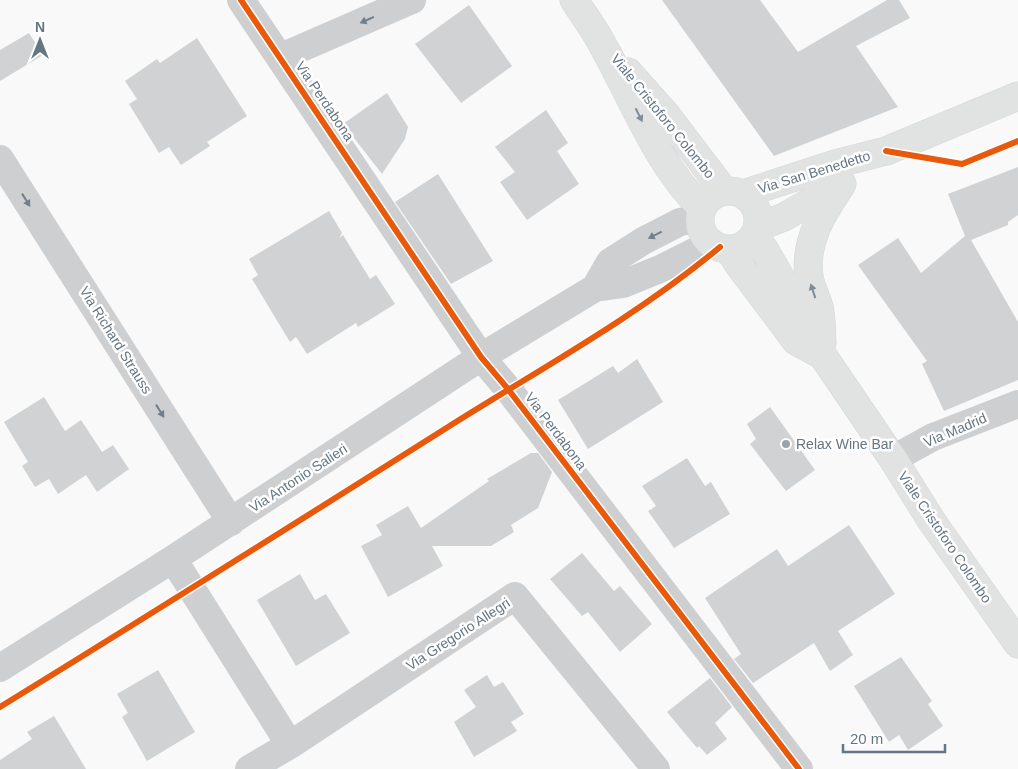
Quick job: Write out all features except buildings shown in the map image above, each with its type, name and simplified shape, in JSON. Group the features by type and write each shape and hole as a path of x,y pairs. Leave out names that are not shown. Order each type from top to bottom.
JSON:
{"main road":[{"name":"Viale Cristoforo Colombo","path":"574,0 601,41 658,151 701,213"},
{"name":"Viale Cristoforo Colombo","path":"601,41 734,193"},
{"name":"Via San Benedetto","path":"734,193 886,151 1018,96"},
{"name":"Via San Benedetto","path":"756,231 842,184 886,151"},
{"name":"Viale Cristoforo Colombo","path":"823,356 819,309 809,278 808,258 812,238 821,215 842,184"},
{"path":"734,193 750,200 756,208 758,217 756,231 747,243 738,247 720,246 705,236 701,227 701,213 708,200 715,194 734,193"},
{"name":"Viale Cristoforo Colombo","path":"756,231 764,249 816,339 823,356 893,459 931,520 1018,644"},
{"name":"Viale Cristoforo Colombo","path":"720,246 738,265 796,341 823,356"}],"street":[{"name":"Via Perdabona","path":"241,0 481,357 514,397 799,769"},
{"path":"280,58 412,0"},
{"name":"Via Richard Strauss","path":"0,158 231,522"},
{"name":"Via Antonio Salieri","path":"595,288 610,262 643,241 701,213"},
{"name":"Via Antonio Salieri","path":"0,668 173,560 481,357 595,288 623,284 720,246"},
{"name":"Via Madrid","path":"893,459 933,437 1018,404"},
{"path":"173,560 290,745"},
{"name":"Via Gregorio Allegri","path":"249,769 290,745 516,596 656,769"}],"cycle path":[{"path":"241,0 481,357 508,389 799,769"},
{"path":"886,151 962,164 1018,141"},
{"path":"0,707 587,342 655,296 720,247"}],"place":[{"name":"Relax Wine Bar","path":"786,444"}]}
